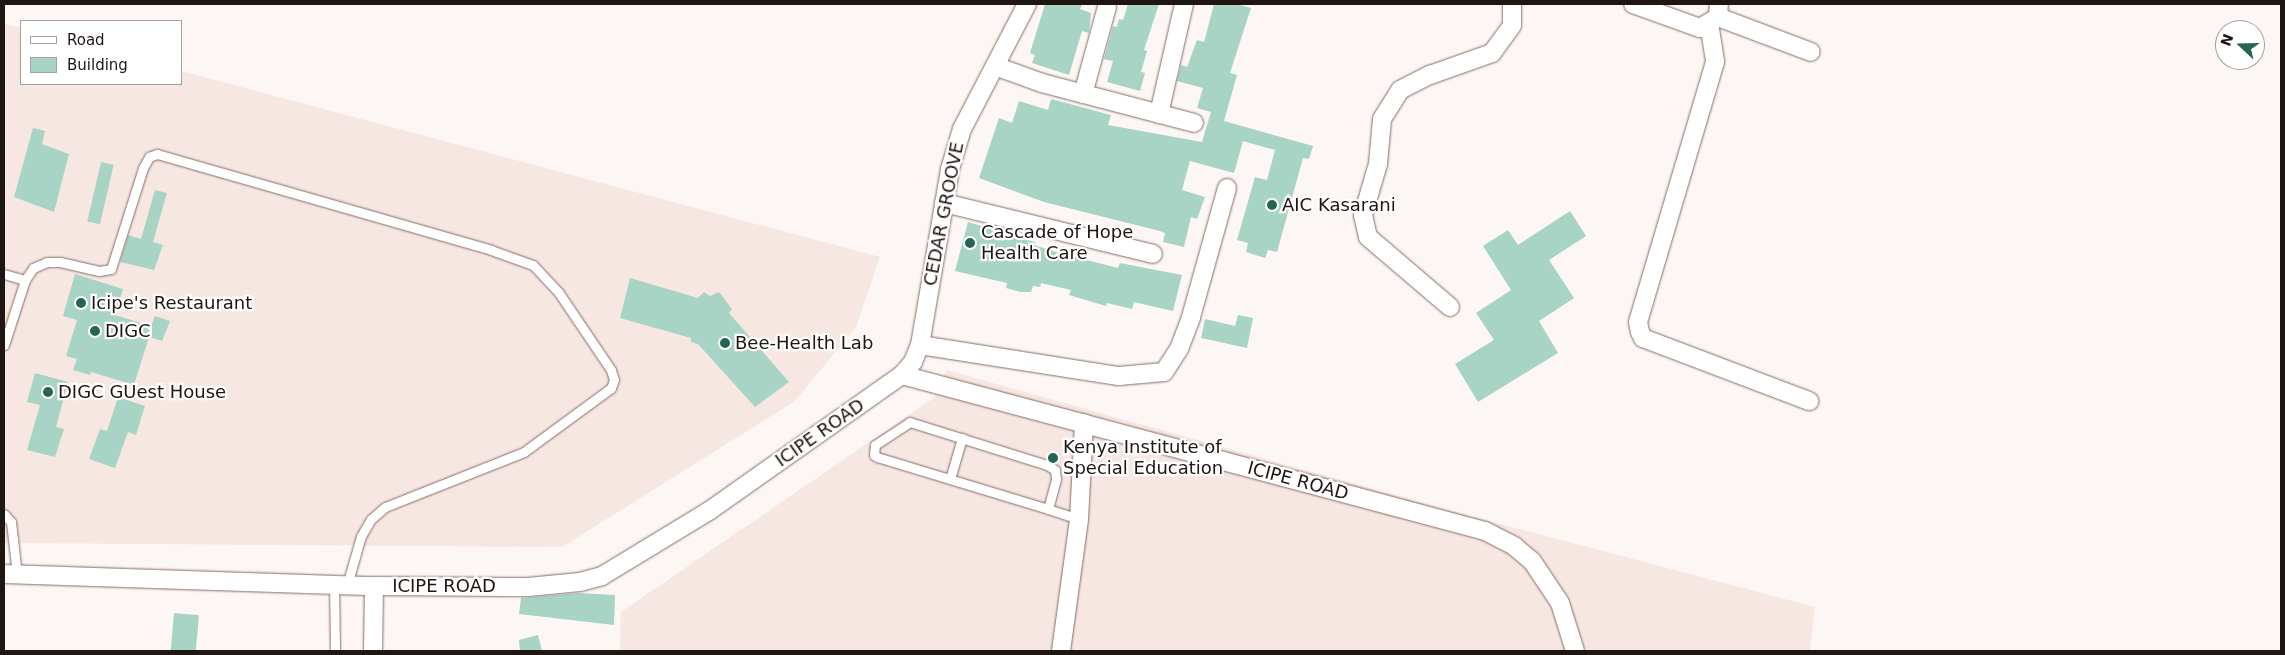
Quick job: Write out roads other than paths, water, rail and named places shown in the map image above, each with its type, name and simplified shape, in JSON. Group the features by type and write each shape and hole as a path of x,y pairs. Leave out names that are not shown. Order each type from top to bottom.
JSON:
{"street":[{"name":"CEDAR GROOVE","path":"902,375 913,362 920,345 944,203 962,129 972,104 995,66 1027,4"},
{"path":"1159,114 1184,4"},
{"path":"1450,307 1368,237 1363,215 1378,164 1382,119 1400,90 1430,75 1492,54 1512,25 1512,4"},
{"path":"1633,4 1697,28 1715,15"},
{"path":"1083,94 1107,7"},
{"path":"1715,15 1811,52"},
{"path":"1715,15 1715,62 1638,322 1640,332 1643,338 1809,402"},
{"path":"995,66 1083,94 1194,123"},
{"path":"920,345 1119,376 1164,372 1180,349 1191,317 1227,188"},
{"path":"944,203 1153,254"},
{"name":"ICIPE ROAD","path":"11,574 374,586 528,587 602,576 710,511 902,375 1485,531 1514,546 1532,561 1560,603 1575,651"},
{"path":"1061,651 1079,519 1084,423"},
{"path":"373,651 374,586"}],"lane":[{"path":"4,345 25,280 34,268 47,262 60,262 99,270 111,269 143,168 149,157 157,154 519,258 543,272 610,370 614,380 611,388 524,452 386,507 371,519 361,536 341,584 335,651"},
{"path":"4,274 25,280"},
{"path":"1048,509 1056,479 1055,470 962,438 906,422 875,445 874,455 877,457 1079,519"},
{"path":"950,479 962,438"},
{"path":"4,514 11,522 11,574"}],"place":[{"name":"AIC Kasarani","path":"1272,205"},
{"name":"Cascade of Hope Health Care","path":"970,243"},
{"name":"Icipe's Restaurant","path":"81,303"},
{"name":"DIGC","path":"95,331"},
{"name":"Bee-Health Lab","path":"725,343"},
{"name":"DIGC GUest House","path":"48,392"},
{"name":"Kenya Institute of Special Education","path":"1053,458"}]}
